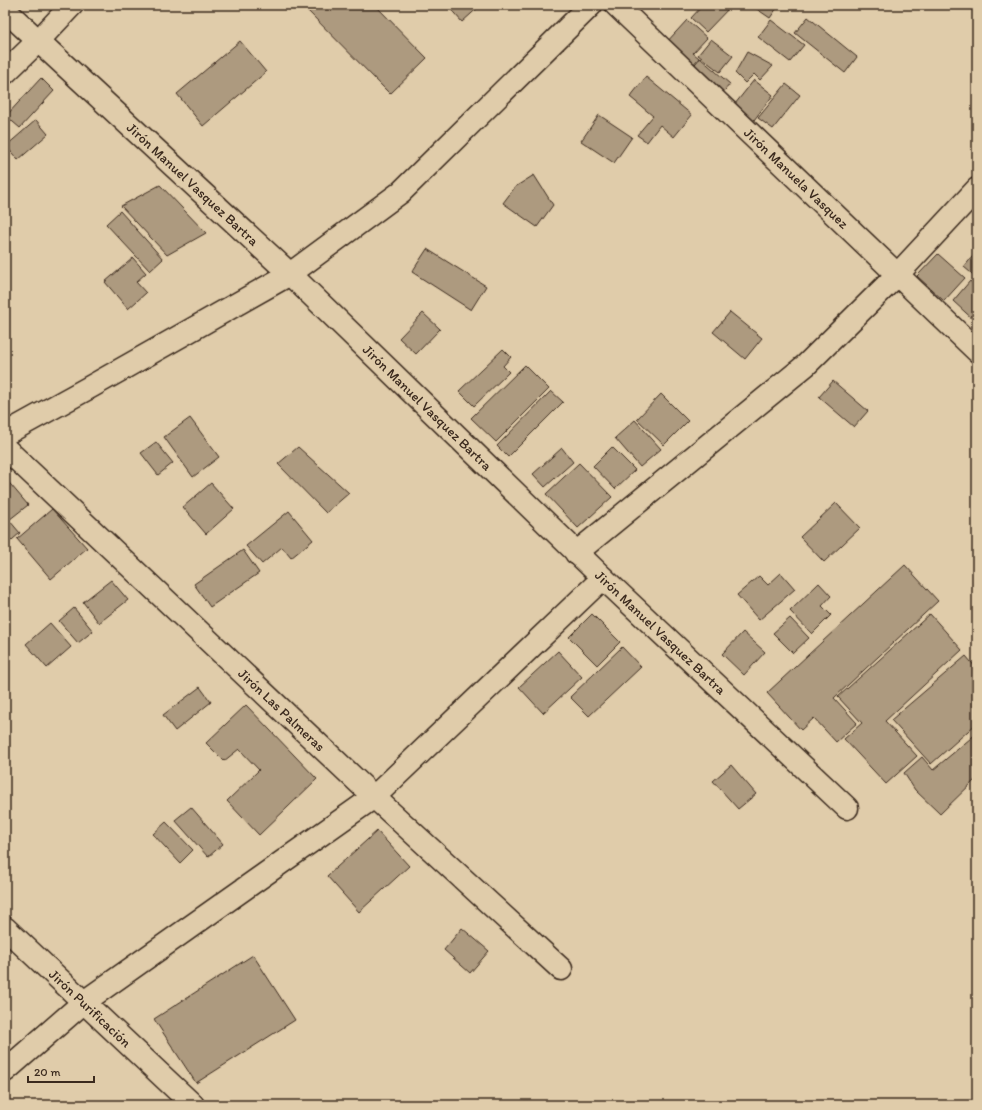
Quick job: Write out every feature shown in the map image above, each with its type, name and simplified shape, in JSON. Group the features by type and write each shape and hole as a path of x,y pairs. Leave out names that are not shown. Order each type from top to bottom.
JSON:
{"main road":[{"path":"5,73 72,5"},
{"path":"5,434 290,274 401,192 591,5"},
{"name":"Jirón Manuela Vasquez","path":"616,5 977,351"},
{"name":"Jirón Manuel Vasquez Bartra","path":"5,10 290,274 576,553 847,808"},
{"path":"576,553 806,365 897,275 977,189"},
{"name":"Jirón Las Palmeras","path":"5,448 374,797 561,969"},
{"path":"5,1071 84,1002 374,797 603,578"},
{"name":"Jirón Purificación","path":"5,928 194,1105"}],"building":[{"path":"302,5 375,5 427,58 390,94"},
{"path":"447,5 481,5 462,22"},
{"path":"703,5 732,5 706,32 691,18"},
{"path":"751,5 779,5 770,18"},
{"path":"808,17 857,57 845,73 795,33"},
{"path":"687,20 707,38 693,53 699,58 691,67 665,44"},
{"path":"771,20 804,45 790,62 758,37"},
{"path":"711,39 733,56 720,72 698,55"},
{"path":"240,41 266,72 203,126 177,94"},
{"path":"747,52 773,66 760,80 754,74 745,83 735,73"},
{"path":"700,58 730,84 721,95 691,69"},
{"path":"646,77 692,115 674,137 660,125 647,142 637,135 653,116 630,97"},
{"path":"41,78 54,91 20,128 6,116"},
{"path":"754,80 773,95 751,124 731,109"},
{"path":"786,84 800,95 773,129 758,118"},
{"path":"599,115 632,137 614,163 581,141"},
{"path":"36,120 48,134 18,160 6,146"},
{"path":"534,175 553,205 537,227 503,203 515,187"},
{"path":"160,185 206,233 167,255 121,206"},
{"path":"120,211 163,259 150,271 106,224"},
{"path":"427,249 486,286 471,310 412,272"},
{"path":"977,251 977,278 964,267"},
{"path":"938,254 965,278 944,301 917,276"},
{"path":"133,258 146,273 136,282 146,293 128,309 105,282"},
{"path":"970,281 977,287 977,323 953,301"},
{"path":"730,312 762,338 745,359 713,332"},
{"path":"423,313 440,329 416,354 399,338"},
{"path":"503,349 511,357 503,366 509,372 474,406 459,391"},
{"path":"525,365 549,389 496,442 471,418"},
{"path":"833,381 868,411 854,427 819,397"},
{"path":"551,391 563,402 508,457 497,446"},
{"path":"661,394 688,421 664,445 637,419"},
{"path":"190,418 219,457 193,477 164,437"},
{"path":"635,420 661,449 640,467 615,438"},
{"path":"156,442 173,463 158,475 141,453"},
{"path":"298,447 349,493 326,513 278,464"},
{"path":"612,447 635,470 615,489 593,466"},
{"path":"562,448 573,462 545,487 533,474"},
{"path":"579,463 612,497 578,528 546,494"},
{"path":"5,478 28,505 9,520 20,533 5,546"},
{"path":"211,483 234,509 206,534 183,507"},
{"path":"836,503 860,528 824,562 800,537"},
{"path":"52,509 87,548 51,579 17,539"},
{"path":"289,511 313,540 291,558 282,547 262,564 246,546"},
{"path":"243,550 259,573 210,607 194,584"},
{"path":"905,565 938,601 834,698 857,723 836,742 814,718 801,730 767,693"},
{"path":"781,573 795,589 759,620 737,595 759,576 768,585"},
{"path":"111,580 128,600 99,623 83,602"},
{"path":"819,583 831,596 822,606 831,615 812,634 790,611"},
{"path":"74,608 93,631 78,643 59,621"},
{"path":"592,614 620,642 597,665 569,637"},
{"path":"930,614 962,650 885,721 917,756 886,784 844,739 862,723 838,697"},
{"path":"790,618 809,638 793,653 773,633"},
{"path":"50,623 71,647 47,668 26,644"},
{"path":"743,632 765,652 744,675 722,654"},
{"path":"622,647 641,667 589,716 570,697"},
{"path":"558,651 582,677 543,713 519,687"},
{"path":"966,656 977,669 977,723 931,764 891,720"},
{"path":"200,687 211,702 175,731 163,715"},
{"path":"246,705 317,779 259,835 227,801 259,770 239,749 224,761 206,743"},
{"path":"977,733 977,778 940,814 915,790 904,773 922,757 933,770"},
{"path":"731,765 756,794 738,809 713,781"},
{"path":"191,807 223,844 208,857 175,820"},
{"path":"166,822 193,850 180,863 153,834"},
{"path":"377,831 409,866 359,912 327,876"},
{"path":"462,928 489,951 470,973 444,950"},
{"path":"253,955 295,1020 196,1083 154,1019"}]}
